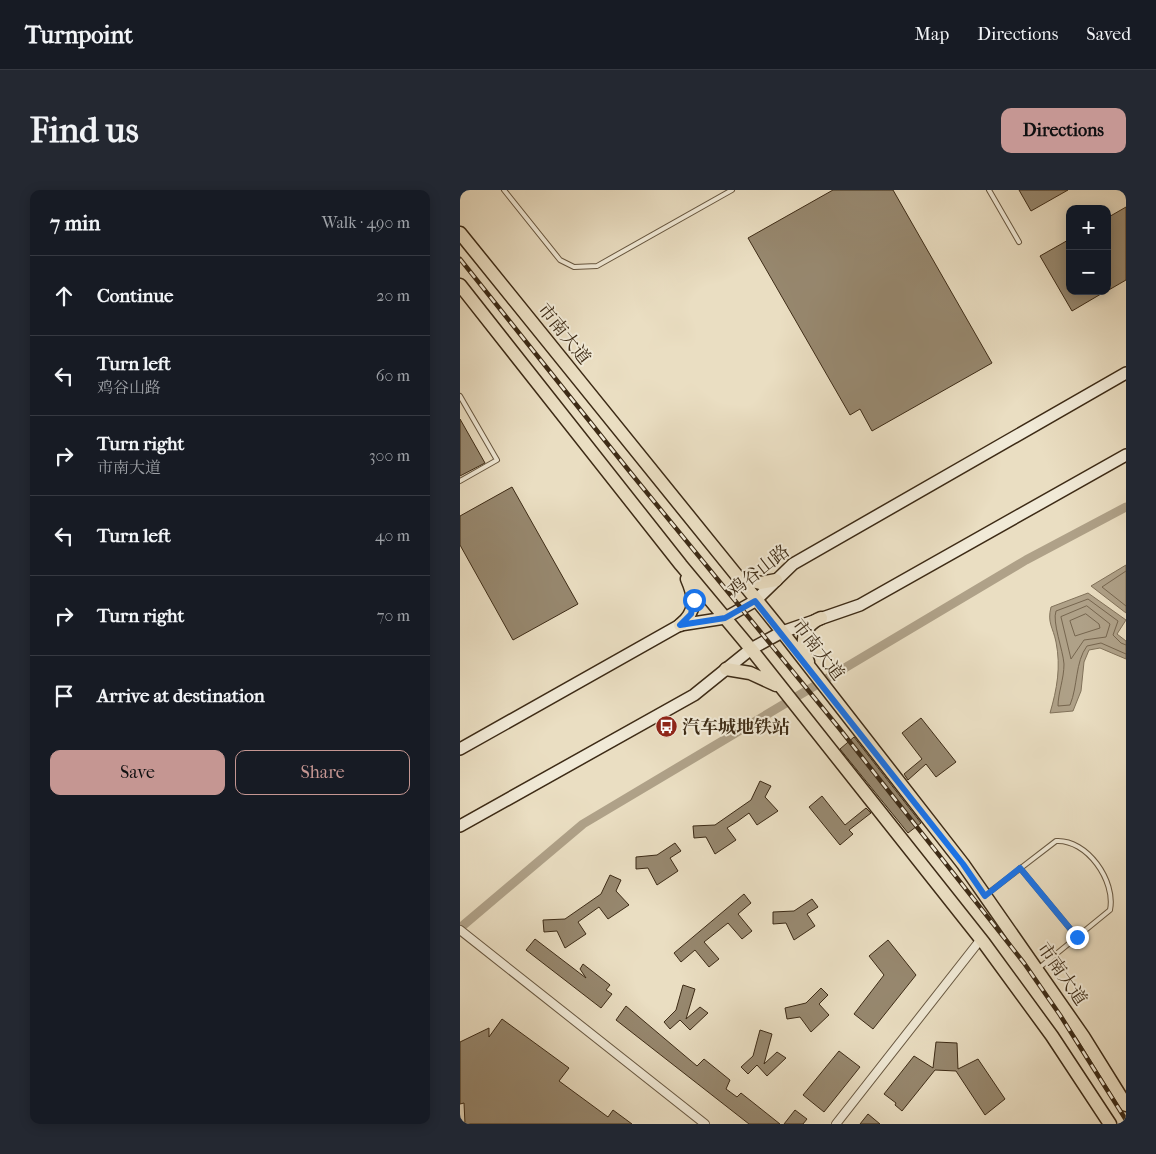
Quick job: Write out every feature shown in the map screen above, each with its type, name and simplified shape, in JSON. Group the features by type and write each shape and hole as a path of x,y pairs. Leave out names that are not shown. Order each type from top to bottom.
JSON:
{"main road":[{"name":"市南大道","path":"460,233 755,601 782,632 963,864 1084,1036 1126,1105"},
{"path":"460,285 980,939 1052,1036 1110,1124"},
{"name":"鸡谷山路","path":"460,748 680,625 725,618 755,601 793,564 1126,373"},
{"path":"460,826 694,694 751,649 782,632 860,605 1126,455"},
{"path":"680,625 691,614 694,600 681,565"},
{"path":"736,576 760,584 776,580"},
{"path":"812,672 805,654 804,638 809,625 821,618"},
{"path":"726,668 750,673 774,683 784,691"}],"street":[{"path":"460,930 704,1124"},
{"path":"836,1124 980,939"}],"lane":[{"path":"504,190 560,260 574,267 596,266 732,190"},
{"path":"989,190 1019,242"},
{"path":"460,396 497,460 460,481"},
{"path":"985,896 1056,841 1067,840 1077,844 1090,856 1103,874 1112,902 1110,910 1037,969"},
{"path":"1020,868 1077,937"}],"water":[{"path":"1126,565 1126,613 1091,586"},
{"path":"1088,593 1126,620 1117,634 1126,641 1126,659 1100,648 1089,650 1084,662 1081,691 1073,711 1050,713 1058,669 1056,642 1050,621 1051,607"}],"building":[{"path":"833,190 893,190 992,363 872,431 860,409 850,415 748,238"},
{"path":"1019,190 1068,190 1031,211"},
{"path":"1126,207 1126,280 1111,289 1111,250 1111,216"},
{"path":"1066,241 1066,295 1099,295 1072,311 1040,256"},
{"path":"460,419 485,463 460,476"},
{"path":"512,487 578,604 513,640 460,545 460,516"},
{"path":"921,718 956,762 936,777 926,764 908,780 904,774 922,759 902,733"},
{"path":"854,737 921,823 908,833 840,749"},
{"path":"760,781 771,786 765,797 778,811 757,825 749,813 727,828 736,840 715,854 706,837 694,838 693,826 715,825 751,800"},
{"path":"822,796 845,825 866,808 871,813 849,830 853,834 840,845 809,807"},
{"path":"675,843 681,851 670,858 678,871 657,885 648,868 636,869 636,857 657,855"},
{"path":"610,875 621,880 616,891 629,905 608,919 599,907 578,922 586,934 565,948 557,931 544,932 543,920 565,919 601,894"},
{"path":"744,894 751,903 738,914 752,931 742,939 728,923 704,942 719,959 709,967 695,950 681,962 674,953"},
{"path":"812,899 818,907 807,914 815,926 794,940 786,923 773,924 773,912 794,911"},
{"path":"535,939 586,978 580,969 583,964 610,985 606,990 612,994 601,1008 526,950"},
{"path":"888,940 916,975 873,1029 854,1014 884,975 869,956"},
{"path":"683,985 695,989 686,1019 700,1007 708,1013 690,1030 680,1020 670,1029 664,1022 676,1010"},
{"path":"821,988 828,995 819,1004 829,1015 811,1032 800,1017 787,1019 785,1008 806,1003"},
{"path":"626,1006 697,1066 704,1059 730,1080 726,1089 737,1097 741,1093 780,1124 749,1124 616,1020"},
{"path":"502,1019 569,1068 559,1081 608,1117 613,1110 632,1124 465,1124 464,1103 460,1104 460,1042 489,1028 489,1037"},
{"path":"760,1030 772,1034 764,1064 777,1052 786,1058 767,1076 757,1065 748,1074 741,1067 753,1056"},
{"path":"936,1042 957,1043 958,1069 978,1059 1005,1099 985,1115 956,1071 935,1070 902,1111 895,1105 896,1103 884,1094 914,1056 933,1068"},
{"path":"839,1051 860,1067 824,1112 803,1095"},
{"path":"795,1110 807,1119 803,1124 784,1124"},
{"path":"868,1114 880,1124 860,1124"}],"waterway":[{"path":"460,928 583,824 1026,560 1126,507"}],"railway":[{"path":"460,259 630,472 839,728 1024,963 1060,1015 1126,1120"}],"place":[{"name":"汽车城地铁站","path":"666,727"}],"route":[{"path":"694,600 691,614 680,625 725,618 755,601 776,624 963,864 985,896 1020,868 1077,937"}]}
